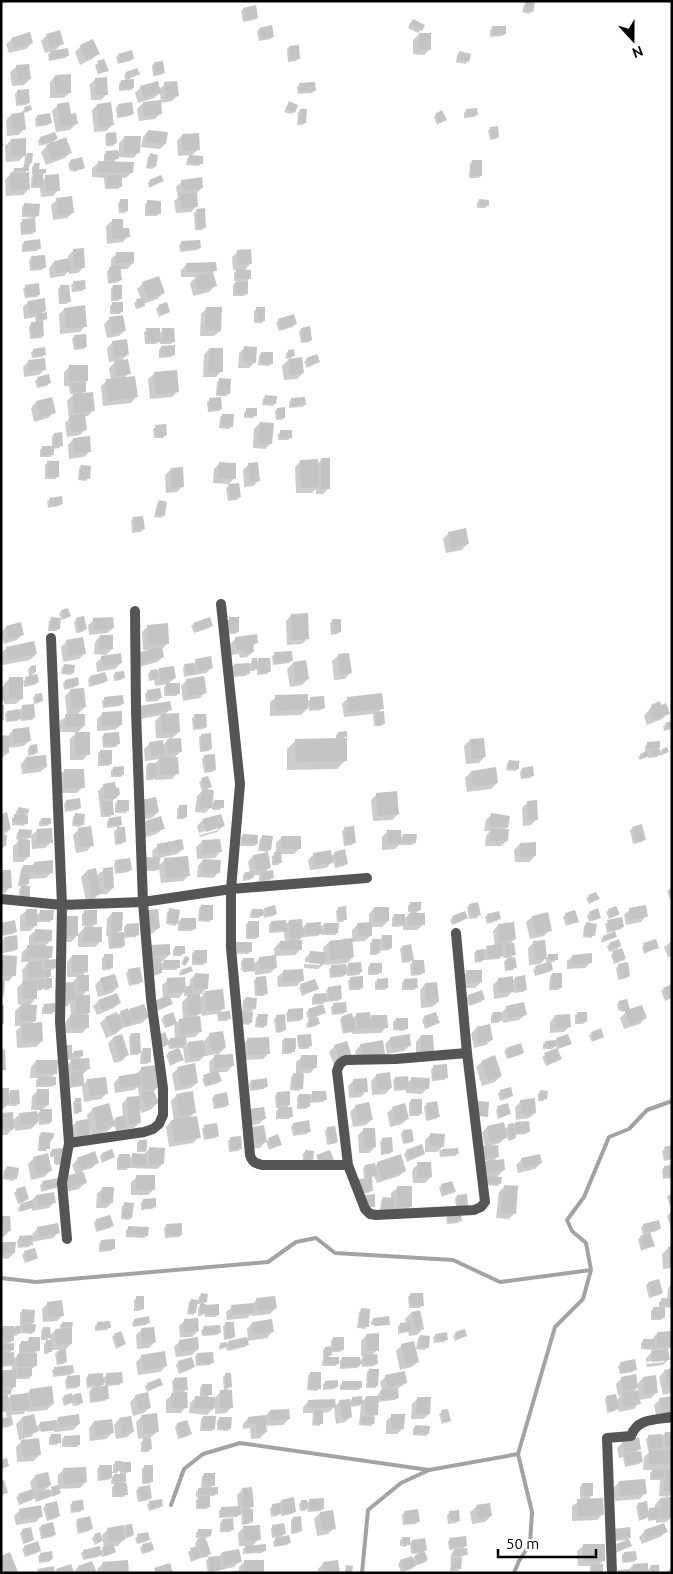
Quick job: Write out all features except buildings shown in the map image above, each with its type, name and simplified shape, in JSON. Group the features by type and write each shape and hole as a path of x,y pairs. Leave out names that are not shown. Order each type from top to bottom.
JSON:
{"street":[{"path":"221,604 240,784 231,889 231,948 250,1155 252,1160 262,1165 348,1165"},
{"path":"69,1143 144,1132 153,1129 159,1124 163,1115 162,1088 151,999 143,902 134,611"},
{"path":"50,638 62,905 60,1022 69,1143 62,1184 67,1239"},
{"path":"1,900 62,905 143,902 231,889 367,878"},
{"path":"456,933 467,1053 485,1202 481,1207 474,1210 370,1214 365,1209 348,1165 337,1071 339,1065 342,1061 467,1053"},
{"path":"612,1573 607,1438 631,1436 634,1428 640,1423 672,1418"}],"waterway":[{"path":"514,1573 530,1544 532,1512 518,1454 555,1327 583,1299 591,1270 586,1243 572,1231 567,1220 584,1197 609,1137 629,1129 647,1110 672,1101"},
{"path":"1,1278 36,1282 268,1262 296,1242 316,1238 335,1253 453,1260 500,1282 591,1270"},
{"path":"171,1505 184,1469 203,1454 240,1443 429,1470"},
{"path":"362,1573 368,1510 401,1483 429,1470 518,1454"}]}
